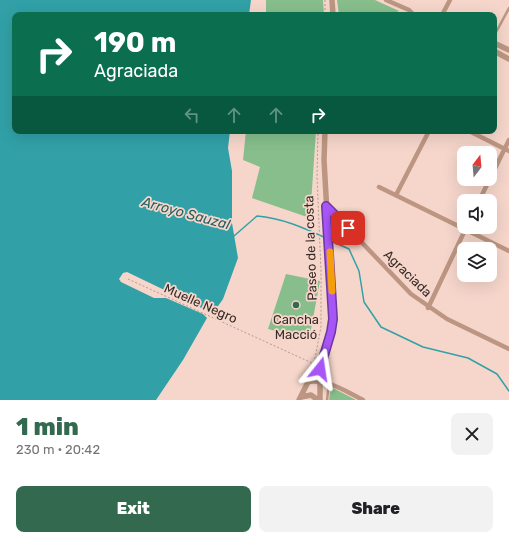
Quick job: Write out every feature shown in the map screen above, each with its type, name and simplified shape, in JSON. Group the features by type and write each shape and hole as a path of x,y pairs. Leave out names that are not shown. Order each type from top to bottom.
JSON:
{"street":[{"path":"332,0 333,12"},
{"path":"386,0 411,12"},
{"path":"444,12 450,0"},
{"path":"497,44 509,50"},
{"path":"497,53 509,59"},
{"path":"300,399 311,395 319,400 320,366 331,332 333,308 326,206 324,160 325,134"},
{"path":"396,195 427,134"},
{"path":"475,134 507,150"},
{"path":"483,194 507,150 509,140"},
{"path":"379,187 457,224"},
{"name":"Agraciada","path":"326,206 411,294 428,308 447,320 509,349"},
{"path":"428,308 463,234"},
{"path":"477,234 509,251"},
{"path":"300,399 308,382 320,366"},
{"path":"308,382 320,380 363,400"}],"lane":[{"path":"497,30 509,8"},
{"path":"327,400 329,383"}],"path":[{"path":"325,0 325,12"},
{"name":"Paseo de la costa","path":"314,363 321,327 321,271 317,176 318,134"},
{"name":"Muelle Negro","path":"128,279 314,363"}],"green space":[{"path":"266,0 323,0 324,12 266,12"},
{"path":"337,0 375,0 399,11 397,12 339,12"},
{"path":"246,134 316,134 310,218 252,198 260,167 243,160"},
{"name":"Cancha Macció","path":"286,274 320,281 309,340 268,329"},
{"path":"331,387 356,400 329,400"}],"water":[{"path":"0,0 251,0 249,12 12,12 12,134 230,134 228,148 232,171 232,223 238,258 223,299 216,309 210,312 127,272 123,273 119,279 121,282 154,298 166,298 203,314 207,318 183,360 156,400 0,400"}],"waterway":[{"name":"Arroyo Sauzal","path":"234,236 257,216 284,221 326,238"},
{"name":"Arroyo Sauzal","path":"331,241 349,249 359,271 364,302 381,327 423,347 468,358 497,374 509,391"}],"slow traffic":[{"path":"330,252 332,291"}],"place":[{"name":"Cancha Macció","path":"296,305"}],"route":[{"path":"320,369 331,332 333,319 332,280 326,206 348,228"}]}
